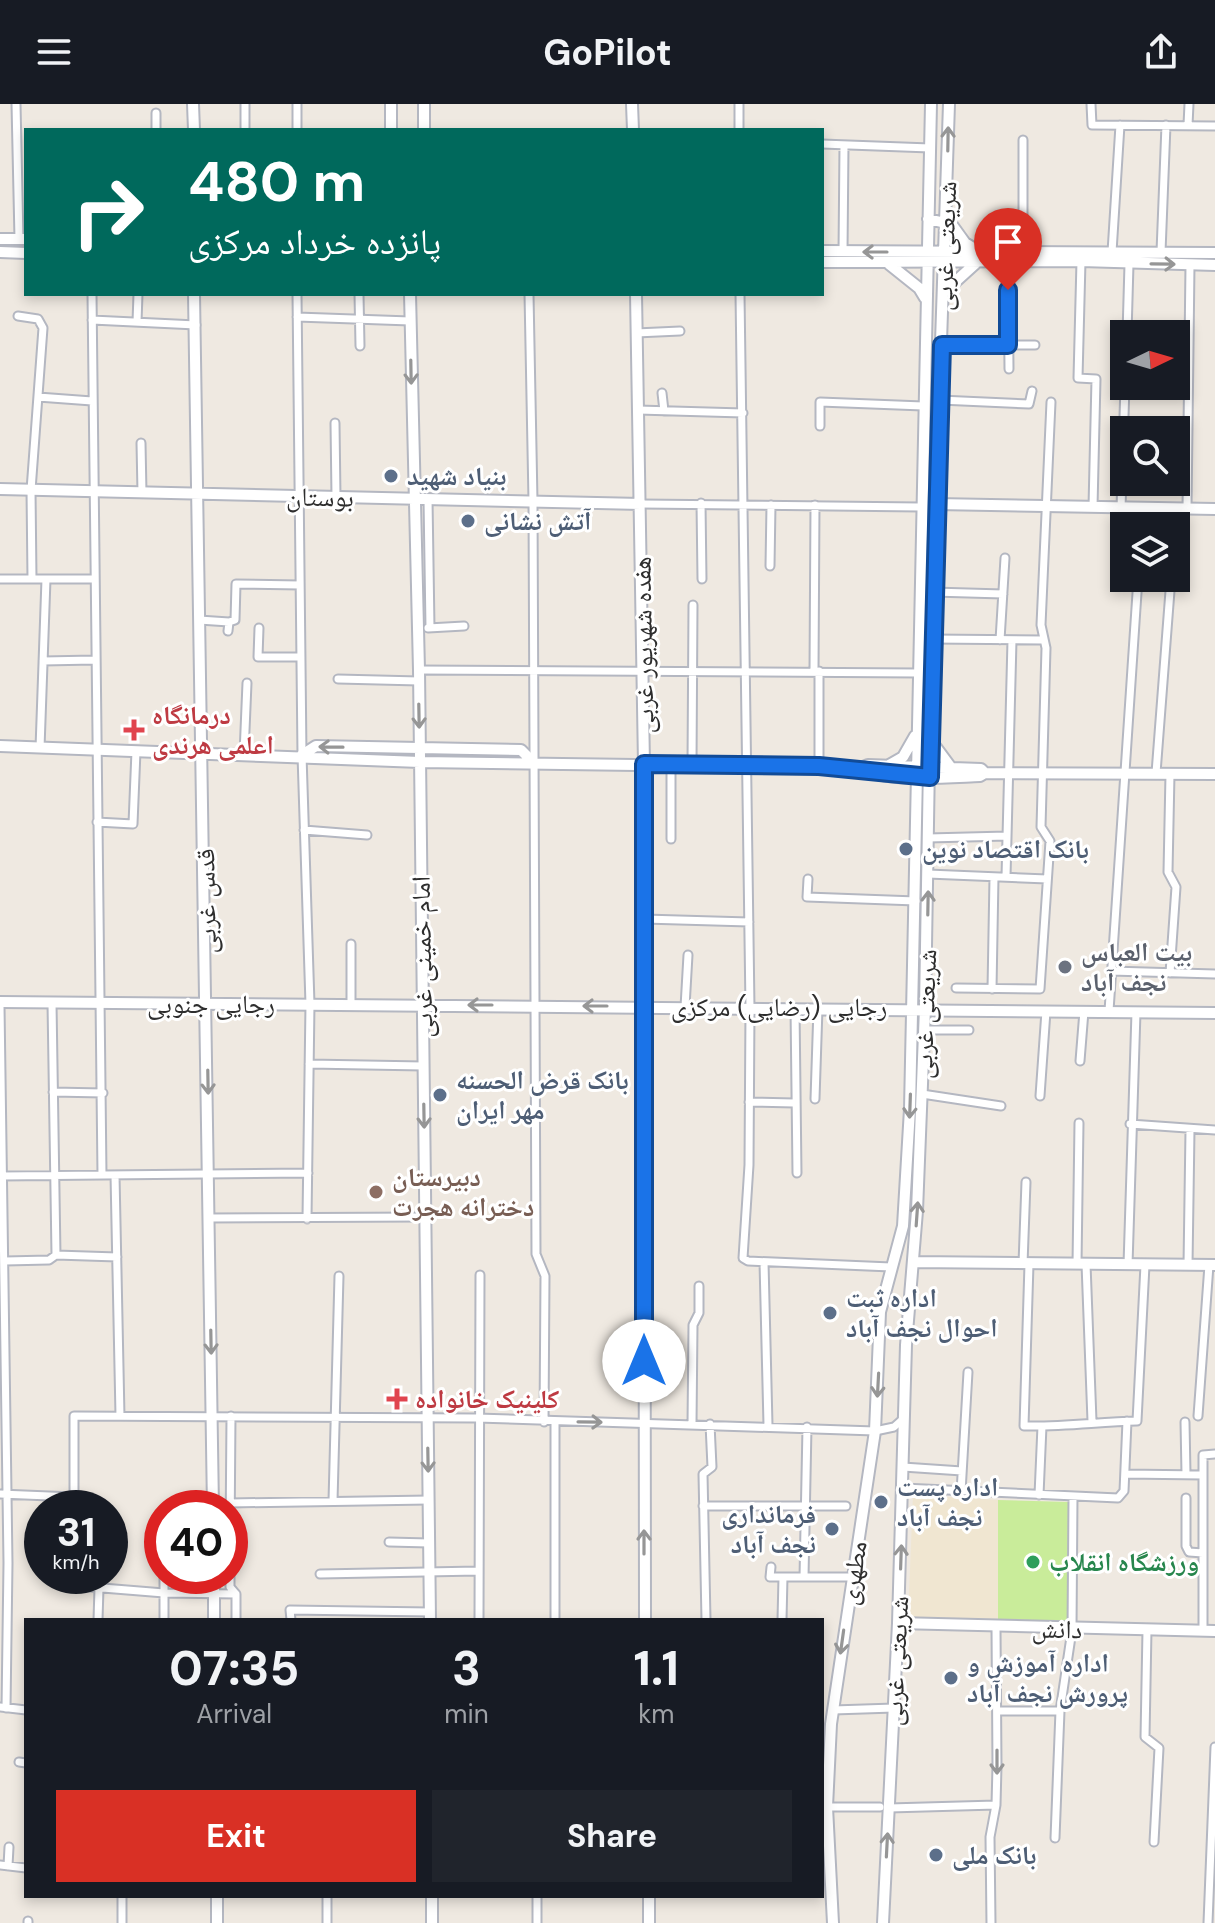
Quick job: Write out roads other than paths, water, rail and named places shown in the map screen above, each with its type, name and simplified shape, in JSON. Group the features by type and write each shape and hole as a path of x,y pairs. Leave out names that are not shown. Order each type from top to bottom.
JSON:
{"street":[{"path":"0,239 23,239 16,104"},
{"path":"193,104 194,128"},
{"path":"245,104 245,128"},
{"path":"297,104 297,128"},
{"path":"391,104 391,128"},
{"path":"424,104 424,128"},
{"path":"632,104 633,128"},
{"path":"739,104 739,128"},
{"name":"شریعتی غربی","path":"903,1226 916,901 920,507 931,104"},
{"name":"شریعتی غربی","path":"883,1923 884,1807 894,1708 922,1094 931,639 949,104"},
{"path":"1091,104 1092,125 1215,126"},
{"path":"1188,125 1189,104"},
{"path":"156,113 156,128"},
{"path":"1112,252 1120,125"},
{"path":"1161,252 1166,125"},
{"path":"1023,140 1023,252"},
{"path":"824,144 930,148"},
{"path":"843,252 844,145"},
{"path":"928,219 941,222 947,218 977,257"},
{"path":"824,251 944,251 977,257 1023,252 1215,253"},
{"path":"0,252 24,253"},
{"path":"824,262 945,264 977,257"},
{"path":"944,292 977,257"},
{"path":"992,257 1008,263 1081,261 1215,265"},
{"path":"1081,261 1078,378 1096,379 1093,507"},
{"path":"1008,263 1009,369"},
{"path":"889,264 919,288 926,299"},
{"path":"1127,320 1129,264"},
{"path":"1179,512 1190,265"},
{"path":"92,296 91,492 102,1175"},
{"path":"137,322 138,296"},
{"name":"قدس غربی","path":"194,296 204,753 213,1490"},
{"path":"297,296 302,755 310,1004 307,1219"},
{"path":"359,296 360,346"},
{"path":"297,317 359,320 410,317 404,296"},
{"name":"امام خمینی غربی","path":"410,296 419,676 430,1616"},
{"path":"529,296 537,1006 536,1254 545,1276 544,1422"},
{"name":"هفده شهریور غربی","path":"636,296 644,764 645,1618"},
{"path":"740,296 750,1008 749,1165 743,1258 764,1262 891,1267"},
{"path":"18,316 38,319 43,328 31,490 32,579"},
{"path":"92,320 196,325"},
{"path":"636,333 680,331"},
{"path":"942,345 1035,345"},
{"path":"940,400 1029,404 1032,391"},
{"path":"662,393 664,411"},
{"path":"38,397 92,401"},
{"path":"1121,508 1125,400"},
{"path":"820,426 820,402 923,406"},
{"path":"956,988 1040,989 1050,841 1041,827 1046,648 1041,625 1051,402"},
{"path":"638,410 743,413"},
{"path":"335,423 336,497"},
{"path":"141,443 142,493"},
{"name":"بوستان","path":"0,489 641,504"},
{"path":"428,499 430,628"},
{"path":"701,503 702,579"},
{"path":"641,504 920,507"},
{"path":"936,504 1215,509"},
{"path":"770,566 771,505"},
{"path":"815,505 819,766"},
{"path":"1142,508 1142,512"},
{"path":"1000,640 1005,558"},
{"path":"0,579 92,579"},
{"path":"40,748 46,579"},
{"path":"199,620 235,620 236,584 300,585"},
{"path":"933,592 1003,594"},
{"path":"1109,1011 1137,592"},
{"path":"1156,773 1170,592"},
{"path":"692,764 693,605"},
{"path":"228,631 229,622"},
{"path":"417,629 464,626"},
{"path":"259,628 258,657 301,657"},
{"path":"931,639 1043,640"},
{"path":"1006,877 1012,640"},
{"path":"43,661 94,660"},
{"path":"338,679 533,670 918,673"},
{"path":"244,754 247,683"},
{"path":"888,766 903,757 917,731"},
{"path":"929,733 941,759 952,769"},
{"path":"0,746 302,755 312,759 420,762 888,766 916,772"},
{"path":"302,755 316,746 521,750 532,761"},
{"path":"97,822 133,824 136,751"},
{"path":"671,764 671,839"},
{"path":"861,768 867,773 930,772 980,776 985,773 1215,774"},
{"path":"930,772 981,769 985,773"},
{"path":"1170,774 1168,872 1176,887 1170,973"},
{"path":"304,830 367,835"},
{"path":"928,838 1007,836"},
{"path":"928,874 1047,879"},
{"path":"992,989 994,877"},
{"path":"808,879 807,897 916,901"},
{"path":"644,919 749,922"},
{"path":"351,944 351,1005"},
{"path":"685,1007 688,955"},
{"path":"1111,971 1215,974"},
{"path":"52,1003 56,1255"},
{"path":"0,1004 5,1261 3,1707 24,1710"},
{"name":"رجایی جنوبی","path":"0,1004 423,1005"},
{"name":"رجایی (رضایی) مرکزی","path":"423,1005 1215,1013"},
{"path":"795,1008 797,1173"},
{"path":"815,1099 818,1008"},
{"path":"1040,1096 1046,1011"},
{"path":"1080,1061 1084,1011"},
{"path":"1128,1265 1130,1124 1136,1012"},
{"path":"924,1030 969,1030"},
{"path":"309,1064 423,1066"},
{"path":"53,1092 103,1093"},
{"path":"922,1094 1001,1106"},
{"path":"749,1102 794,1103"},
{"path":"1079,1123 1082,1264 1092,1421"},
{"path":"1130,1124 1215,1130"},
{"path":"1188,1265 1190,1130"},
{"path":"2,1176 308,1173"},
{"path":"115,1175 120,1416"},
{"path":"1026,1182 1024,1426 1073,1427 1092,1421 1137,1421 1145,1265"},
{"path":"209,1218 425,1217"},
{"name":"مطهری","path":"833,1923 827,1807 827,1710 877,1430 880,1312 903,1226"},
{"path":"5,1261 49,1260 56,1255 117,1257"},
{"path":"764,1262 768,1425"},
{"path":"913,1262 1212,1265 1198,1416"},
{"path":"479,1618 477,1418 480,1275"},
{"path":"333,1501 339,1276"},
{"path":"692,1424 693,1325 699,1313 699,1286"},
{"path":"961,1492 968,1372"},
{"path":"74,1490 74,1416 477,1418 877,1430 894,1427 905,1415"},
{"path":"230,1490 231,1416"},
{"path":"903,1488 1118,1498 1124,1491 1127,1421"},
{"path":"555,1422 555,1618"},
{"path":"1185,1422 1186,1474"},
{"path":"706,1618 703,1474 712,1467 710,1424"},
{"path":"1039,1495 1042,1426"},
{"path":"804,1577 807,1427"},
{"path":"877,1430 893,1432 904,1439"},
{"path":"1203,1631 1203,1455 1215,1454"},
{"path":"903,1467 962,1471"},
{"path":"1125,1474 1203,1475"},
{"path":"4,1494 24,1495"},
{"path":"1055,1838 1060,1711 1072,1630 1073,1497"},
{"path":"1186,1498 1186,1546 1189,1552 1203,1553"},
{"path":"248,1503 429,1500"},
{"path":"703,1506 846,1506"},
{"path":"389,1542 429,1543"},
{"path":"771,1567 770,1577 852,1577"},
{"path":"320,1574 478,1571"},
{"path":"782,1618 783,1577"},
{"path":"98,1618 99,1594"},
{"path":"164,1594 164,1618"},
{"path":"214,1594 214,1618"},
{"path":"236,1594 236,1618"},
{"path":"291,1618 290,1610 430,1616"},
{"name":"دانش","path":"898,1623 1072,1630 1215,1631"},
{"path":"991,1923 990,1837 996,1805 996,1628"},
{"path":"1147,1630 1145,1737 1159,1748 1154,1842"},
{"path":"827,1710 894,1708"},
{"path":"826,1724 847,1710"},
{"path":"997,1711 1060,1711"},
{"path":"1208,1923 1215,1747"},
{"path":"827,1807 996,1805"},
{"path":"9,1847 4,1866 24,1868"},
{"path":"122,1898 122,1923"},
{"path":"217,1898 217,1923"},
{"path":"327,1898 327,1923"},
{"path":"432,1898 432,1923"},
{"path":"537,1898 537,1923"},
{"path":"649,1898 649,1923"}],"place":[{"name":"بنیاد شهید","path":"391,476"},
{"name":"آتش نشانی","path":"468,521"},
{"name":"درمانگاه اعلمی هرندی","path":"134,730"},
{"name":"بانک اقتصاد نوین","path":"906,849"},
{"name":"بیت العباس نجف آباد","path":"1065,967"},
{"name":"بانک قرض الحسنه مهر ایران","path":"440,1095"},
{"name":"دبیرستان دخترانه هجرت","path":"376,1192"},
{"name":"اداره ثبت احوال نجف آباد","path":"830,1313"},
{"name":"کلینیک خانواده","path":"397,1399"},
{"name":"اداره پست نجف آباد","path":"881,1502"},
{"name":"فرمانداری نجف آباد","path":"832,1529"},
{"name":"ورزشگاه انقلاب","path":"1033,1562"},
{"name":"اداره آموزش و پرورش نجف آباد","path":"951,1678"},
{"name":"بانک ملی","path":"936,1855"}]}
